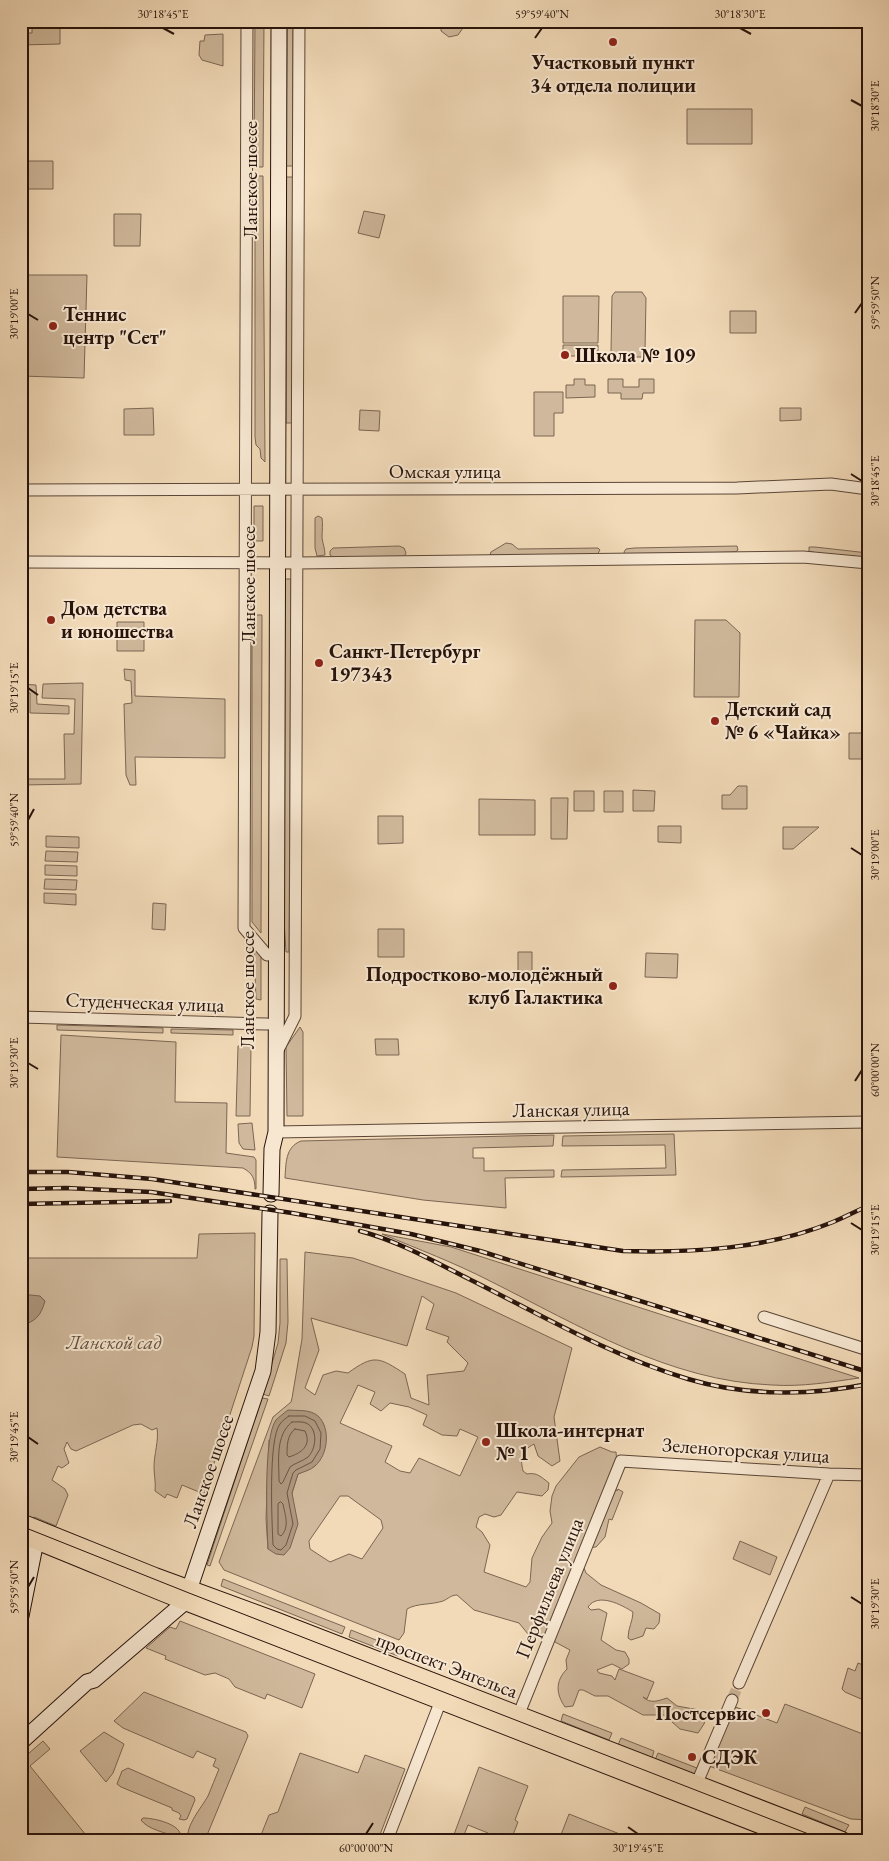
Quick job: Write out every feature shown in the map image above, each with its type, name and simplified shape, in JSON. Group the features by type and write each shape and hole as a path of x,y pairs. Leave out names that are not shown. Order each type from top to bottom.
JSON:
{"main road":[{"name":"Ланское шоссе","path":"270,21 274,488"},
{"name":"Ланское шоссе","path":"272,1149 267,1132 267,1024 279,21"},
{"name":"Ланское шоссе","path":"270,1194 272,1149 276,1132 273,563"},
{"name":"Ланское шоссе","path":"184,1593 263,1371 268,1332 270,1213"},
{"name":"проспект Энгельса","path":"21,1522 29,1534 155,1576 184,1593 265,1632 443,1694 516,1722 694,1792 798,1840"},
{"path":"21,1616 34,1551 29,1534"},
{"path":"21,1742 87,1682 90,1676 184,1593"},
{"name":"проспект Энгельса","path":"694,1792 842,1840"}],"street":[{"path":"247,21 244,928 268,955"},
{"path":"276,1053 295,1016 299,21"},
{"name":"Омская улица","path":"21,490 737,488 831,484 868,489"},
{"path":"21,562 273,563 803,557 868,563"},
{"name":"Студенческая улица","path":"21,1017 267,1024"},
{"name":"Ланская улица","path":"276,1132 868,1122"},
{"path":"764,1316 868,1350"},
{"name":"Зеленогорская улица","path":"621,1461 868,1475"},
{"name":"Перфильева улица","path":"516,1722 621,1461"},
{"path":"739,1683 829,1474"},
{"path":"387,1840 443,1694"},
{"path":"694,1792 732,1700"}],"green space":[{"path":"60,21 60,44 21,45 21,33 32,33 32,22"},
{"path":"255,21 264,21 263,167 254,167"},
{"path":"287,21 293,21 293,166 286,166"},
{"path":"441,21 463,21 463,28 458,35 449,37 441,31"},
{"path":"223,34 223,66 202,60 199,55 200,41 204,41 205,35"},
{"path":"687,109 752,109 752,144 687,144"},
{"path":"21,161 53,161 53,189 21,189"},
{"path":"255,176 263,176 265,462 261,458 260,449 256,445 255,437"},
{"path":"286,177 293,177 293,423 286,423"},
{"path":"364,211 385,215 379,238 358,233"},
{"path":"114,214 141,214 140,246 114,246"},
{"name":"Теннис центр \"Сет\"","path":"21,275 87,275 84,378 21,376"},
{"path":"615,292 642,292 646,298 645,351 643,357 617,357 611,352 612,296"},
{"path":"563,296 599,296 598,343 563,343"},
{"path":"730,311 756,311 756,333 730,333"},
{"path":"563,345 598,345 598,356 563,356"},
{"path":"574,379 585,379 585,385 595,385 595,397 566,398 566,385 574,385"},
{"path":"608,379 623,379 623,387 639,387 639,379 654,379 654,393 643,393 642,399 621,399 621,393 608,393"},
{"path":"534,392 563,392 563,413 554,413 554,436 534,436"},
{"path":"153,408 154,435 124,435 124,409"},
{"path":"780,408 801,408 801,420 780,421"},
{"path":"360,410 380,411 379,431 359,430"},
{"path":"254,506 263,506 263,541 254,541"},
{"path":"318,516 322,518 322,538 325,555 317,556 315,548 315,518"},
{"path":"506,543 512,544 518,549 598,548 600,550 597,555 490,555 491,552"},
{"path":"399,546 404,548 406,553 404,557 333,557 330,555 330,551 333,548"},
{"path":"737,546 738,550 735,552 625,555 624,552 626,549 634,548"},
{"path":"809,547 868,553 868,558 816,553 809,551"},
{"path":"285,579 291,579 289,952 286,952 283,904"},
{"path":"252,615 262,615 261,933 252,922"},
{"path":"695,620 726,620 740,633 739,697 694,697"},
{"path":"117,622 144,622 144,651 117,651"},
{"path":"124,669 135,670 135,696 225,699 225,758 135,757 136,785 130,785 126,775 124,704 132,703 131,681 125,680"},
{"path":"83,683 81,784 21,785 21,779 65,779 64,734 74,734 75,699 42,698 43,684"},
{"path":"21,684 36,685 37,704 69,706 69,714 30,713 30,693 21,693"},
{"path":"849,733 868,733 868,759 849,759"},
{"path":"738,786 747,786 747,809 722,809 722,795 730,795"},
{"path":"633,790 655,791 654,811 633,811"},
{"path":"574,791 594,791 594,811 574,811"},
{"path":"604,791 623,791 623,812 604,812"},
{"path":"551,798 568,798 567,839 551,839"},
{"path":"479,799 535,800 535,835 479,835"},
{"path":"378,816 403,816 403,843 378,844"},
{"path":"658,826 681,826 681,843 658,842"},
{"path":"783,827 819,827 793,849 783,849"},
{"path":"46,836 79,837 79,848 46,847"},
{"path":"46,851 78,852 77,862 45,861"},
{"path":"45,865 77,866 77,876 45,875"},
{"path":"45,879 77,880 76,890 44,889"},
{"path":"44,893 76,894 76,905 44,903"},
{"path":"153,903 166,904 165,930 152,929"},
{"path":"378,929 404,929 404,957 378,957"},
{"path":"249,944 254,944 261,956 261,1000 256,999 254,949 249,948"},
{"path":"518,952 532,952 532,974 518,974"},
{"path":"646,953 678,954 677,978 645,977"},
{"path":"57,1025 163,1028 163,1033 57,1030"},
{"path":"300,1027 303,1032 303,1116 287,1116 286,1047"},
{"path":"171,1029 233,1030 233,1035 171,1033"},
{"path":"61,1035 176,1042 175,1102 227,1103 226,1153 254,1157 256,1160 256,1189 252,1176 243,1168 57,1157"},
{"path":"375,1039 398,1039 399,1055 376,1055"},
{"path":"238,1046 251,1046 250,1116 236,1116"},
{"path":"252,1123 255,1150 243,1149 239,1143 238,1124"},
{"path":"674,1134 676,1175 561,1177 562,1170 666,1168 665,1145 562,1146 563,1136"},
{"path":"554,1135 553,1146 473,1148 473,1158 484,1158 484,1171 554,1170 554,1177 505,1178 506,1208 423,1200 285,1178 289,1152 292,1147 301,1141"},
{"name":"Ланской сад","path":"255,1233 254,1336 252,1347 204,1494 182,1485 177,1498 167,1494 165,1498 155,1491 154,1467 157,1428 152,1430 141,1424 133,1425 76,1451 71,1449 67,1442 64,1449 69,1463 62,1468 58,1466 52,1480 65,1489 68,1495 56,1526 34,1517 31,1522 21,1519 21,1258 197,1258 199,1234"},
{"path":"382,1234 451,1247 859,1378 816,1384 772,1385 734,1381 697,1373 661,1362 592,1333 477,1274"},
{"path":"305,1252 353,1258 456,1293 572,1348 554,1417 560,1461 552,1466 538,1456 534,1444 529,1447 522,1455 523,1471 527,1474 536,1474 544,1479 549,1483 548,1490 542,1496 517,1492 501,1515 494,1517 485,1514 479,1517 476,1527 482,1532 490,1545 484,1572 526,1587 530,1582 532,1558 542,1537 552,1523 550,1511 552,1496 556,1486 579,1457 600,1447 616,1452 617,1464 609,1479 617,1491 618,1489 623,1492 612,1520 609,1519 605,1537 596,1547 584,1548 580,1558 586,1573 601,1585 660,1614 659,1623 654,1629 646,1628 643,1636 631,1640 628,1638 628,1634 633,1612 610,1601 598,1600 592,1603 588,1607 591,1610 599,1609 607,1613 601,1640 616,1650 625,1652 629,1659 629,1664 622,1669 612,1664 597,1670 599,1673 612,1676 615,1680 619,1669 654,1682 647,1699 643,1697 648,1701 667,1698 677,1706 699,1710 706,1716 704,1724 698,1733 680,1729 664,1715 643,1715 608,1696 595,1696 583,1690 579,1690 573,1706 565,1707 558,1688 560,1678 567,1669 566,1660 570,1650 555,1642 552,1634 536,1637 528,1634 519,1623 474,1610 457,1595 443,1601 407,1609 404,1633 399,1640 224,1570 219,1562 273,1417 291,1402 302,1339","holes":["422,1296 434,1304 426,1329 449,1337 447,1342 468,1363 464,1371 427,1375 429,1405 411,1398 405,1374 389,1364 376,1360 364,1363 348,1373 336,1371 323,1375 315,1395 305,1388 319,1350 311,1318 407,1346","358,1385 375,1392 370,1404 381,1411 390,1403 409,1407 427,1415 423,1425 442,1435 457,1436 460,1429 478,1437 460,1476 419,1458 410,1473 400,1471 385,1462 392,1446 340,1423","269,1440 315,1466 298,1474 268,1549 266,1519","340,1496 348,1496 381,1520 383,1528 362,1559 349,1554 330,1562 310,1549 309,1541"]},
{"path":"280,1259 287,1259 288,1322 286,1343 269,1396 263,1394 278,1343 280,1323"},
{"path":"262,1398 268,1399 210,1566 207,1565"},
{"path":"740,1541 777,1557 770,1575 733,1559"},
{"path":"223,1579 345,1627 342,1634 221,1586"},
{"path":"180,1621 315,1674 302,1708 267,1694 265,1699 235,1687 229,1679 215,1673 205,1675 165,1659 166,1656 146,1648 170,1627 176,1629"},
{"path":"351,1630 401,1650 398,1656 349,1637"},
{"path":"858,1663 868,1667 868,1702 842,1689 848,1668 855,1671"},
{"path":"144,1692 246,1732 248,1736 205,1840 188,1840 188,1835 191,1823 208,1796 219,1769 213,1766 216,1759 197,1751 193,1758 123,1728 114,1721"},
{"path":"785,1704 868,1736 868,1820 851,1819 709,1766 733,1706 777,1723"},
{"path":"563,1714 612,1733 609,1740 561,1721"},
{"path":"104,1732 124,1744 113,1773 106,1782 80,1751"},
{"path":"621,1738 654,1751 652,1758 618,1745"},
{"path":"43,1741 50,1749 30,1766 90,1840 31,1840 21,1829 21,1760"},
{"path":"300,1753 358,1773 365,1755 405,1769 378,1840 259,1840 269,1815 278,1812"},
{"path":"658,1753 697,1768 695,1775 655,1760"},
{"path":"479,1767 528,1786 515,1820 518,1822 511,1840 485,1840 488,1833 468,1825 462,1840 452,1840"},
{"path":"128,1768 194,1797 195,1800 187,1819 179,1819 181,1816 172,1808 117,1784 122,1771"},
{"path":"805,1807 849,1825 845,1832 802,1814"},
{"path":"569,1814 635,1840 559,1840"},
{"path":"143,1818 158,1820 174,1826 180,1833 177,1837 157,1830 144,1823 141,1820"}],"water":[{"path":"21,1294 40,1296 45,1301 42,1310 34,1320 21,1325"},
{"path":"288,1410 308,1411 318,1416 325,1427 326,1441 323,1455 315,1466 298,1474 292,1493 298,1524 290,1548 284,1555 276,1554 268,1549 267,1462 272,1429 276,1420"}],"tunnel":[{"path":"732,1700 739,1683"}],"tram line":[{"path":"21,1526 824,1840"}],"railway":[{"path":"21,1172 68,1172 152,1179 623,1251 703,1250 756,1244 808,1231 868,1206"},
{"path":"21,1189 66,1188 151,1192 292,1213 411,1234 480,1251 868,1372"},
{"path":"21,1204 170,1201"},
{"path":"360,1231 388,1240 415,1252 548,1320 631,1359 688,1379 732,1389 777,1392 823,1391 868,1384"}],"place":[{"name":"Участковый пункт 34 отдела полиции","path":"613,42"},
{"name":"Теннис центр \"Сет\"","path":"53,326"},
{"name":"Школа № 109","path":"565,355"},
{"name":"Дом детства и юношества","path":"51,620"},
{"name":"Санкт-Петербург 197343","path":"319,663"},
{"name":"Детский сад № 6 «Чайка»","path":"715,721"},
{"name":"Подростково-молодёжный клуб Галактика","path":"613,986"},
{"name":"Школа-интернат № 1","path":"486,1442"},
{"name":"Постсервис","path":"766,1713"},
{"name":"СДЭК","path":"692,1757"}]}
